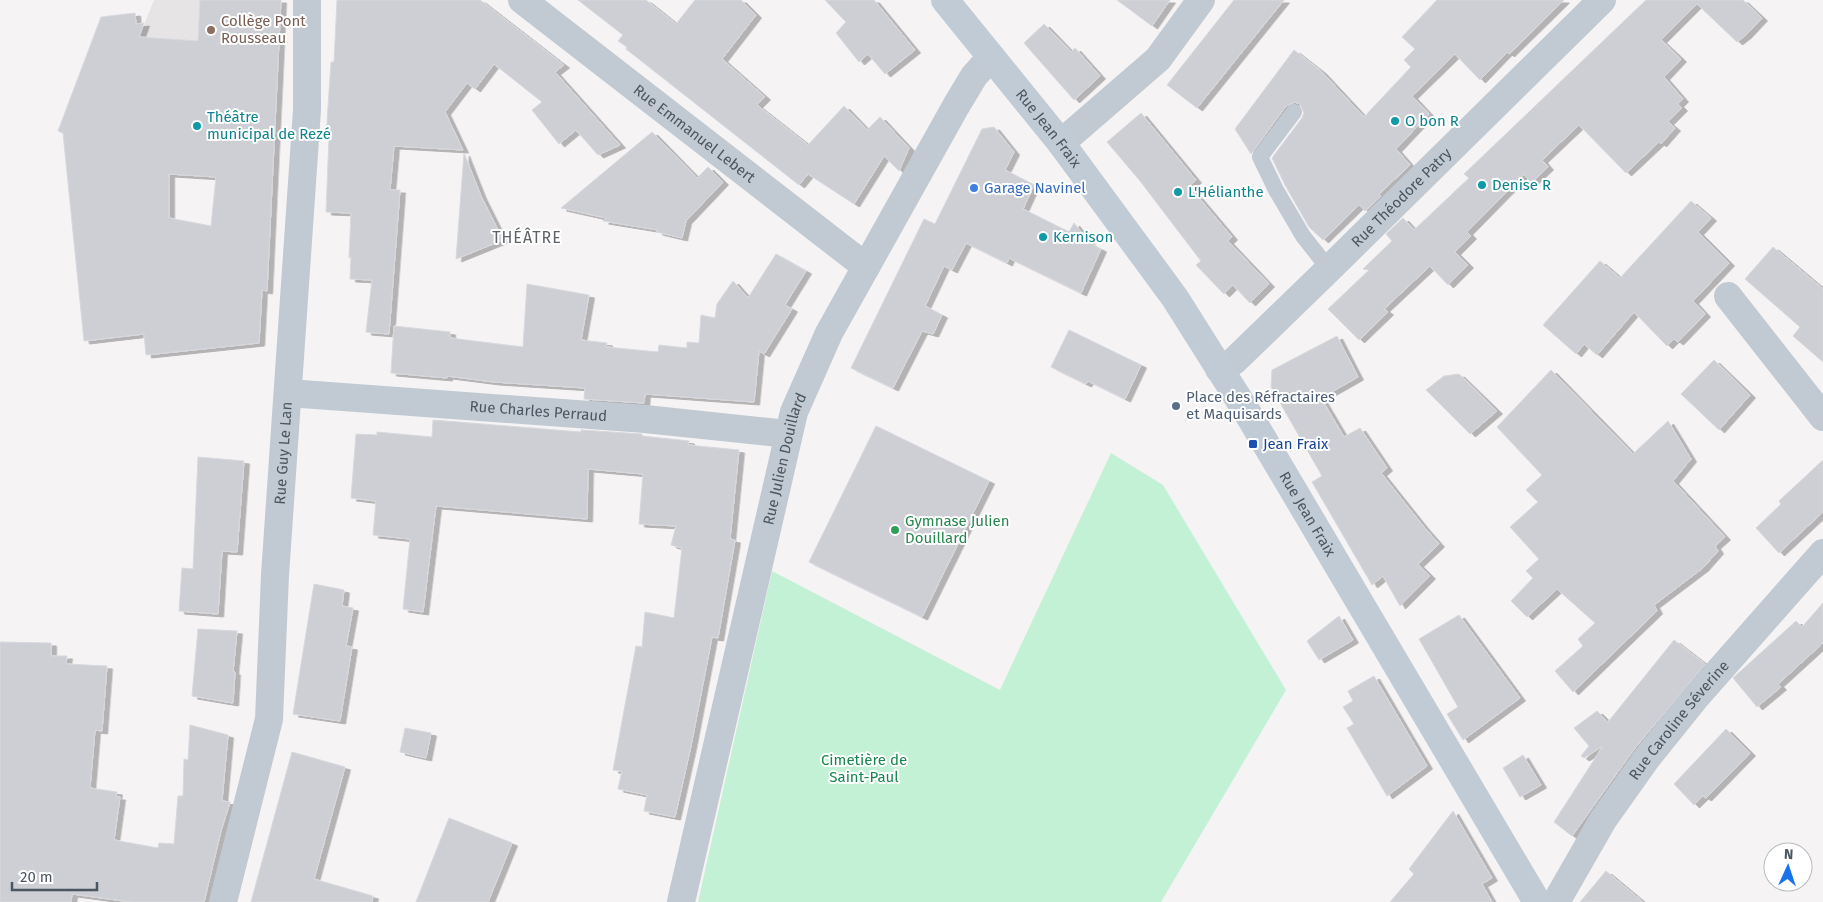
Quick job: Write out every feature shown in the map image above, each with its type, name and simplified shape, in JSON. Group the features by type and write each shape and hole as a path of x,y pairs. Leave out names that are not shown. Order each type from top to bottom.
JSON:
{"street":[{"name":"Rue Guy Le Lan","path":"223,902 269,719 275,574 307,110 308,0"},
{"name":"Rue Emmanuel Lebert","path":"522,0 856,259 867,265"},
{"name":"Rue Jean Fraix","path":"945,0 1061,143 1174,298 1250,417 1537,902"},
{"path":"1061,143 1158,58 1201,0"},
{"name":"Rue Théodore Patry","path":"1219,369 1234,361 1602,0"},
{"name":"Rue Julien Douillard","path":"681,902 794,412 829,333 956,106 974,76 991,57"},
{"path":"1728,296 1823,417"},
{"name":"Rue Charles Perraud","path":"288,394 645,419 788,434"},
{"name":"Rue Caroline Séverine","path":"1556,902 1603,820 1647,758 1696,697 1823,553"}],"lane":[{"path":"1294,112 1260,157 1276,190 1303,236 1329,269"}],"shaded area":[{"name":"Collège Pont Rousseau","path":"154,0 281,0 278,61 135,47"}],"green space":[{"name":"Cimetière de Saint-Paul","path":"1111,453 1163,485 1286,690 1161,902 698,902 772,571 1000,690"}],"building":[{"path":"200,0 281,0 267,291 262,290 259,343 146,355 144,334 84,341 63,133 58,131 101,17 135,13 136,24 144,23 139,37 198,41","holes":["169,174 216,177 211,226 169,218"]},
{"path":"337,0 480,0 564,65 555,72 620,145 598,155 576,130 559,144 532,110 542,102 494,64 475,89 467,83 445,112 463,150 394,146 390,190 400,190 389,334 366,332 372,280 350,279 351,213 326,212 329,137 326,137 331,62 334,62"},
{"path":"578,0 646,0 676,24 695,0 741,0 756,15 722,59 765,97 757,105 808,145 844,106 867,130 880,117 909,148 899,171 884,156 854,204 808,174 799,185 626,49 627,47 618,41 623,35"},
{"path":"825,0 874,0 915,50 885,74 868,54 859,62 836,33 846,22"},
{"path":"1117,0 1170,0 1152,26"},
{"path":"1234,0 1284,0 1197,108 1167,85"},
{"path":"1437,0 1564,0 1509,54 1507,52 1480,80 1455,54 1412,96 1429,114 1396,149 1410,165 1379,194 1381,196 1365,211 1359,205 1323,240 1309,227 1272,158 1302,118 1304,113 1300,104 1295,102 1286,106 1251,154 1235,129 1294,50 1321,71 1364,117 1411,67 1404,60 1415,49 1402,37"},
{"path":"1646,0 1743,0 1762,18 1737,42 1697,4 1661,40 1681,59 1664,77 1683,99 1678,104 1682,108 1668,122 1675,128 1661,144 1659,142 1626,173 1579,125 1542,160 1548,167 1531,183 1524,174 1467,232 1471,236 1455,252 1468,265 1448,285 1430,266 1384,309 1388,312 1359,340 1328,309 1369,270 1363,269 1392,241 1386,234 1403,218 1414,230 1469,178 1464,174"},
{"path":"1044,24 1071,52 1075,48 1100,76 1074,100 1024,43"},
{"path":"1141,113 1196,180 1189,186 1232,237 1228,241 1269,284 1250,303 1233,285 1224,294 1196,265 1201,261 1140,181 1107,142"},
{"path":"994,127 1014,152 1005,170 1034,185 1023,209 1069,232 1074,223 1091,244 1101,249 1081,293 1009,258 1007,263 966,243 952,270 944,266 925,306 942,315 933,334 922,331 893,388 851,368 924,219 935,224 982,129"},
{"path":"652,132 697,178 708,167 723,182 686,221 682,238 657,232 658,230 603,221 606,218 561,208"},
{"path":"464,153 481,196 503,240 456,259"},
{"path":"1691,201 1711,218 1698,232 1729,263 1693,301 1705,314 1678,342 1674,339 1667,346 1634,312 1597,355 1584,344 1576,354 1543,325 1600,261 1620,278"},
{"path":"1773,247 1823,289 1823,362 1793,336 1800,327 1745,279"},
{"path":"776,254 806,271 785,305 792,309 764,354 759,351 754,402 645,394 644,403 584,399 585,388 391,373 394,326 450,332 450,338 523,347 527,284 589,295 581,340 607,343 606,347 658,352 659,345 687,348 687,342 699,343 701,315 715,318 717,304 733,281 748,298"},
{"path":"1069,330 1141,365 1125,399 1088,381 1086,384 1051,367"},
{"path":"1337,336 1358,377 1321,398 1344,437 1360,428 1387,468 1381,473 1439,544 1418,564 1430,576 1400,606 1383,576 1372,585 1312,482 1322,476 1271,387 1272,370"},
{"path":"1714,360 1750,395 1719,430 1681,394"},
{"path":"1551,370 1633,454 1668,421 1691,459 1673,481 1725,537 1715,546 1718,551 1703,568 1654,605 1657,611 1573,692 1555,671 1583,646 1578,639 1595,623 1557,589 1527,617 1511,601 1533,578 1526,571 1539,559 1510,527 1538,502 1526,490 1542,475 1497,427"},
{"path":"1459,374 1497,411 1470,434 1426,390 1444,376"},
{"path":"433,420 581,432 581,430 642,434 642,436 689,441 688,445 739,450 730,539 735,540 718,638 712,637 675,817 644,811 647,795 618,789 622,771 613,770 636,646 642,647 645,612 674,618 682,548 671,545 676,526 639,524 643,474 588,469 587,519 436,506 423,612 403,609 410,539 373,535 376,501 351,498 356,434 377,435 377,432 432,437"},
{"name":"Gymnase Julien Douillard","path":"876,426 989,481 922,617 809,562"},
{"path":"198,457 244,461 237,552 222,551 218,614 179,611 182,568 193,569"},
{"path":"1823,460 1823,512 1779,553 1756,528 1781,504 1779,501"},
{"path":"314,584 344,590 342,606 353,608 346,646 352,647 340,721 293,714"},
{"path":"1823,603 1823,643 1778,684 1781,687 1757,707 1733,678 1796,621 1802,627"},
{"path":"1459,615 1520,698 1463,740 1447,714 1458,707 1419,639"},
{"path":"1339,616 1353,640 1319,660 1307,641"},
{"path":"198,629 237,631 233,672 235,672 233,703 192,696"},
{"path":"1674,640 1705,664 1635,748 1572,836 1554,822 1603,746 1584,758 1581,756 1589,746 1574,728 1597,711 1608,722"},
{"path":"0,642 51,643 51,656 67,656 66,664 107,666 102,731 95,730 90,788 117,792 116,797 120,797 114,840 158,848 159,843 174,844 178,796 183,796 184,759 188,760 190,725 228,735 222,801 230,802 204,902 131,902 72,894 71,902 0,902"},
{"path":"1374,676 1427,766 1387,796 1347,728 1354,724 1343,707 1353,701 1348,691"},
{"path":"405,728 431,733 426,758 400,752"},
{"path":"1726,729 1750,753 1706,798 1703,796 1694,805 1674,784"},
{"path":"292,752 345,767 314,879 373,896 372,902 251,902"},
{"path":"1523,755 1541,785 1520,797 1503,768"},
{"path":"1453,811 1492,878 1482,884 1492,902 1390,902 1414,874 1409,869"},
{"path":"449,818 512,843 488,902 416,902"},
{"path":"1606,871 1643,902 1580,902"}],"place":[{"name":"Collège Pont Rousseau","path":"211,30"},
{"name":"O bon R","path":"1395,121"},
{"name":"Théâtre municipal de Rezé","path":"197,126"},
{"name":"Denise R","path":"1482,185"},
{"name":"Garage Navinel","path":"974,188"},
{"name":"L'Hélianthe","path":"1178,192"},
{"name":"Kernison","path":"1043,237"},
{"name":"Place des Réfractaires et Maquisards","path":"1176,406"},
{"name":"Jean Fraix","path":"1253,444"},
{"name":"Gymnase Julien Douillard","path":"895,530"}],"district":[{"name":"THÉÂTRE","path":"527,237"}]}
